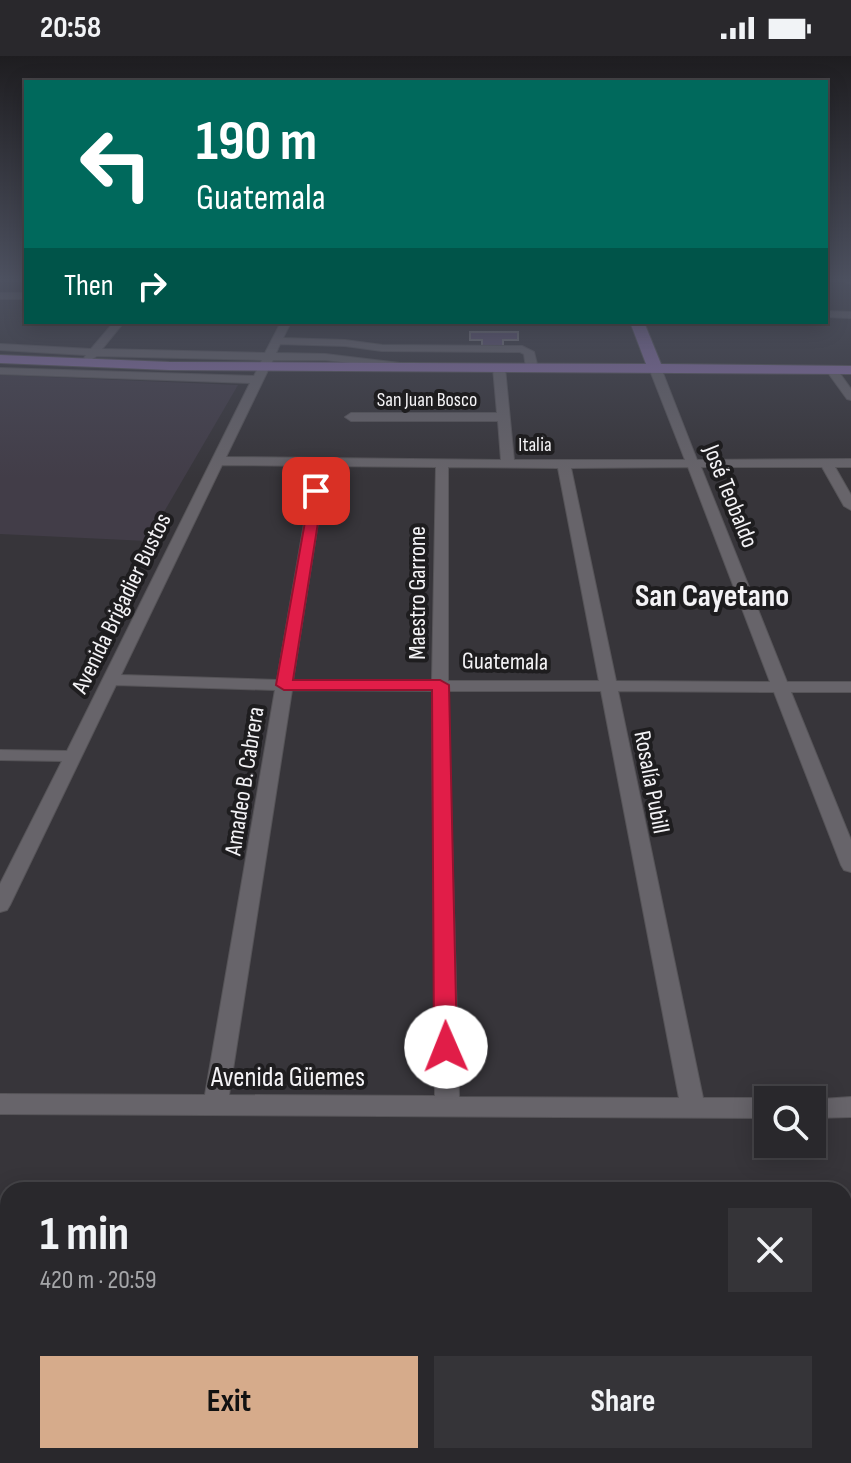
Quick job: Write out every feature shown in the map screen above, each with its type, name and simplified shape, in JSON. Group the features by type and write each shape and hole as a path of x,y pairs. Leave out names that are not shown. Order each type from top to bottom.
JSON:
{"main road":[{"path":"647,347 655,368"},
{"path":"2,360 90,358 122,364 263,368 851,370"}],"street":[{"path":"90,358 99,347"},
{"name":"Avenida Brigadier Bustos","path":"1,900 272,347"},
{"path":"372,347 526,350 532,368"},
{"path":"463,349 463,368"},
{"path":"90,358 263,368"},
{"path":"2,360 195,378 263,368"},
{"path":"122,364 195,378"},
{"path":"499,368 508,464"},
{"name":"José Teobaldo","path":"655,368 851,865"},
{"path":"832,370 851,397"},
{"name":"San Juan Bosco","path":"351,417 503,417"},
{"name":"Italia","path":"218,461 851,463"},
{"name":"Amadeo B. Cabrera","path":"215,1105 321,463"},
{"path":"826,463 851,506"},
{"name":"Maestro Garrone","path":"442,464 440,685 447,1107"},
{"name":"Rosalía Pubill","path":"564,464 693,1109"},
{"name":"Guatemala","path":"111,680 284,685 851,687"},
{"path":"0,755 73,756"},
{"name":"Avenida Güemes","path":"0,1104 754,1108"},
{"path":"826,1108 851,1107"}],"shaded area":[{"path":"0,375 238,385 147,541 0,534"}],"district":[{"name":"San Cayetano","path":"712,595"}],"route":[{"path":"316,491 284,685 440,685 446,1047"}]}
